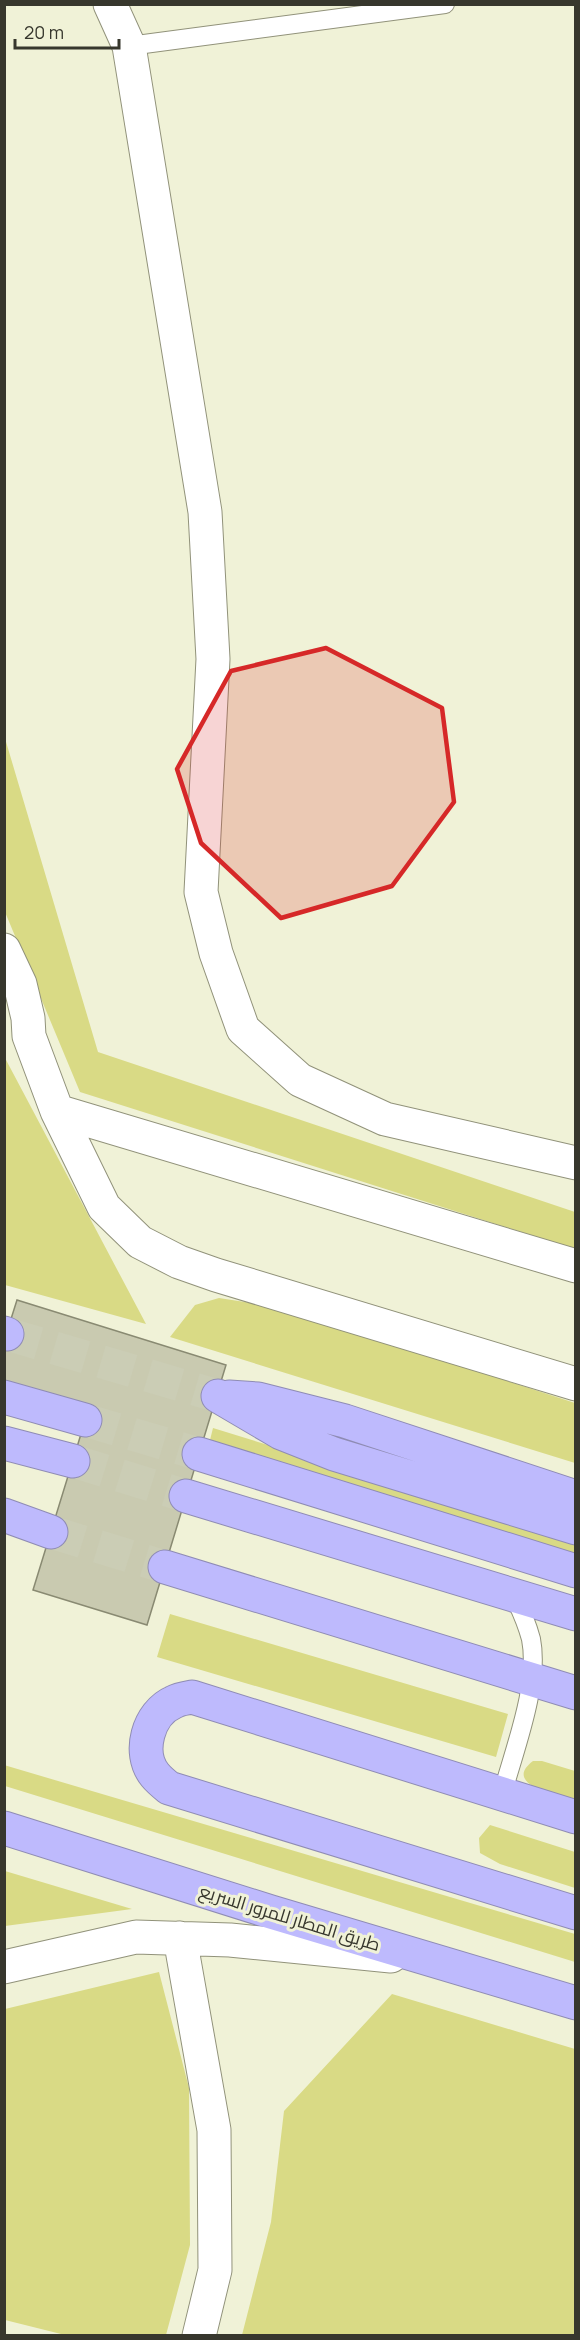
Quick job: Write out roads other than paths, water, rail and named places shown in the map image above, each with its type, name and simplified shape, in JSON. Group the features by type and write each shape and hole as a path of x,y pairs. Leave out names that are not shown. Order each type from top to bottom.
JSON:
{"highway":[{"path":"576,1497 334,1418 258,1399 218,1396 281,1433 334,1454 576,1528"},
{"path":"4,1397 85,1420"},
{"path":"4,1443 73,1461"},
{"path":"199,1454 576,1571"},
{"path":"186,1496 576,1614"},
{"path":"4,1515 51,1533"},
{"path":"165,1567 576,1694"},
{"path":"576,1817 192,1697 172,1702 156,1715 147,1734 147,1755 154,1774 169,1788 576,1913"},
{"name":"طريق المطار للمرور السريع","path":"4,1828 576,2003"}],"street":[{"path":"110,4 129,46 205,512 213,659 201,892 216,953 243,1029 300,1080 385,1119 576,1163"},
{"path":"4,950 20,984 28,1018 29,1036 57,1111 104,1207 140,1242 178,1262 216,1275 576,1384"},
{"path":"4,1006 29,1036"},
{"path":"57,1111 576,1266"},
{"path":"4,1967 136,1937 230,1940 434,1961"},
{"path":"180,1938 214,2130 215,2270 199,2336"}],"lane":[{"path":"129,46 445,4"},
{"path":"502,1795 532,1680 531,1641 525,1618 514,1596"}],"tunnel":[{"path":"7,1334 218,1396"},
{"path":"85,1420 199,1454"},
{"path":"73,1461 186,1496"},
{"path":"51,1532 165,1567"}]}
